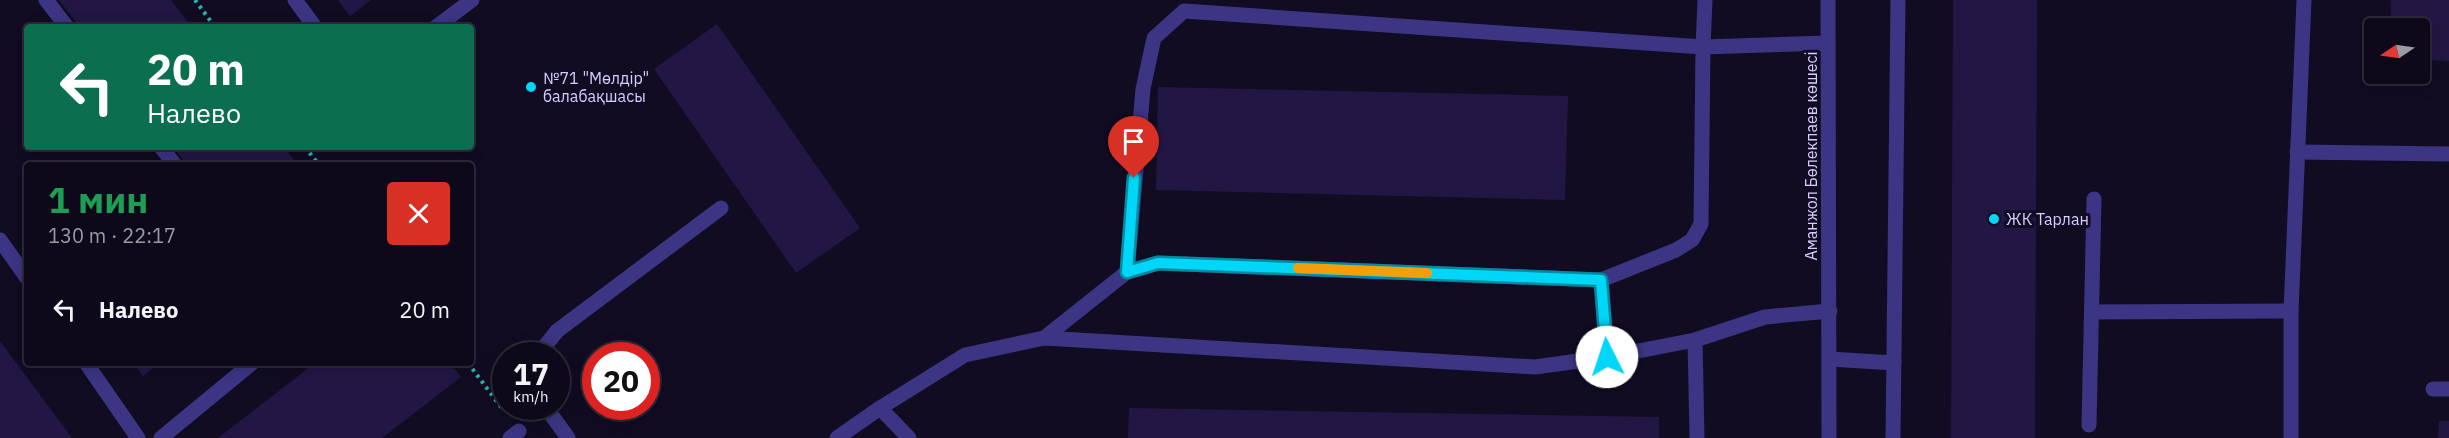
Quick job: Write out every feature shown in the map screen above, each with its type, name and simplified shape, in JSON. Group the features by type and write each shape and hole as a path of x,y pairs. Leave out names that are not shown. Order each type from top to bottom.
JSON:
{"lane":[{"path":"46,0 66,24"},
{"path":"295,0 313,24"},
{"path":"440,24 472,0"},
{"path":"1044,338 1127,272 1158,263 1601,280 1676,250 1692,240 1701,224 1705,0"},
{"name":"Аманжол Бөлекпаев көшесі","path":"1828,0 1829,438"},
{"path":"1893,438 1898,0"},
{"path":"2291,438 2291,311 2304,0"},
{"path":"1127,272 1143,89 1154,38 1184,11 1703,47 1828,43"},
{"path":"163,150 173,162"},
{"path":"2297,152 2449,153"},
{"path":"2089,425 2094,199"},
{"path":"549,342 558,331 721,208"},
{"path":"0,240 24,275"},
{"path":"1601,280 1607,357"},
{"path":"837,438 965,355 1044,338 1535,367 1607,357 1695,340 1765,317 1830,311"},
{"path":"2092,312 2291,311"},
{"path":"1695,340 1697,438"},
{"path":"1830,359 1894,363"},
{"path":"88,366 138,438"},
{"path":"161,438 248,366"},
{"path":"880,408 909,438"},
{"path":"555,420 568,438"}],"path":[{"path":"195,0 213,24"},
{"path":"307,150 317,162"},
{"path":"470,366 514,434"}],"building":[{"path":"59,0 171,0 190,24 78,24"},
{"path":"338,0 371,0 350,16"},
{"name":"ЖК Тарлан","path":"1953,0 2037,0 2035,438 1951,438"},
{"path":"2391,0 2449,0 2449,61 2430,60 2430,18 2391,18"},
{"path":"717,24 860,228 796,273 654,69"},
{"path":"1158,87 1568,96 1565,200 1156,190"},
{"path":"175,150 286,150 296,162 185,162"},
{"path":"0,341 72,438 0,438"},
{"path":"135,366 156,366 143,376"},
{"path":"311,366 452,366 461,377 382,438 218,438"},
{"path":"1129,408 1659,417 1659,438 1128,438"},
{"path":"2439,421 2449,421 2449,438 2438,438"}],"slow traffic":[{"path":"1298,268 1427,273"}],"place":[{"name":"№71 \"Мөлдір\" балабақшасы","path":"531,87"},
{"name":"ЖК Тарлан","path":"1994,219"}],"route":[{"path":"1134,178 1127,272 1158,263 1601,280 1607,357"}]}
